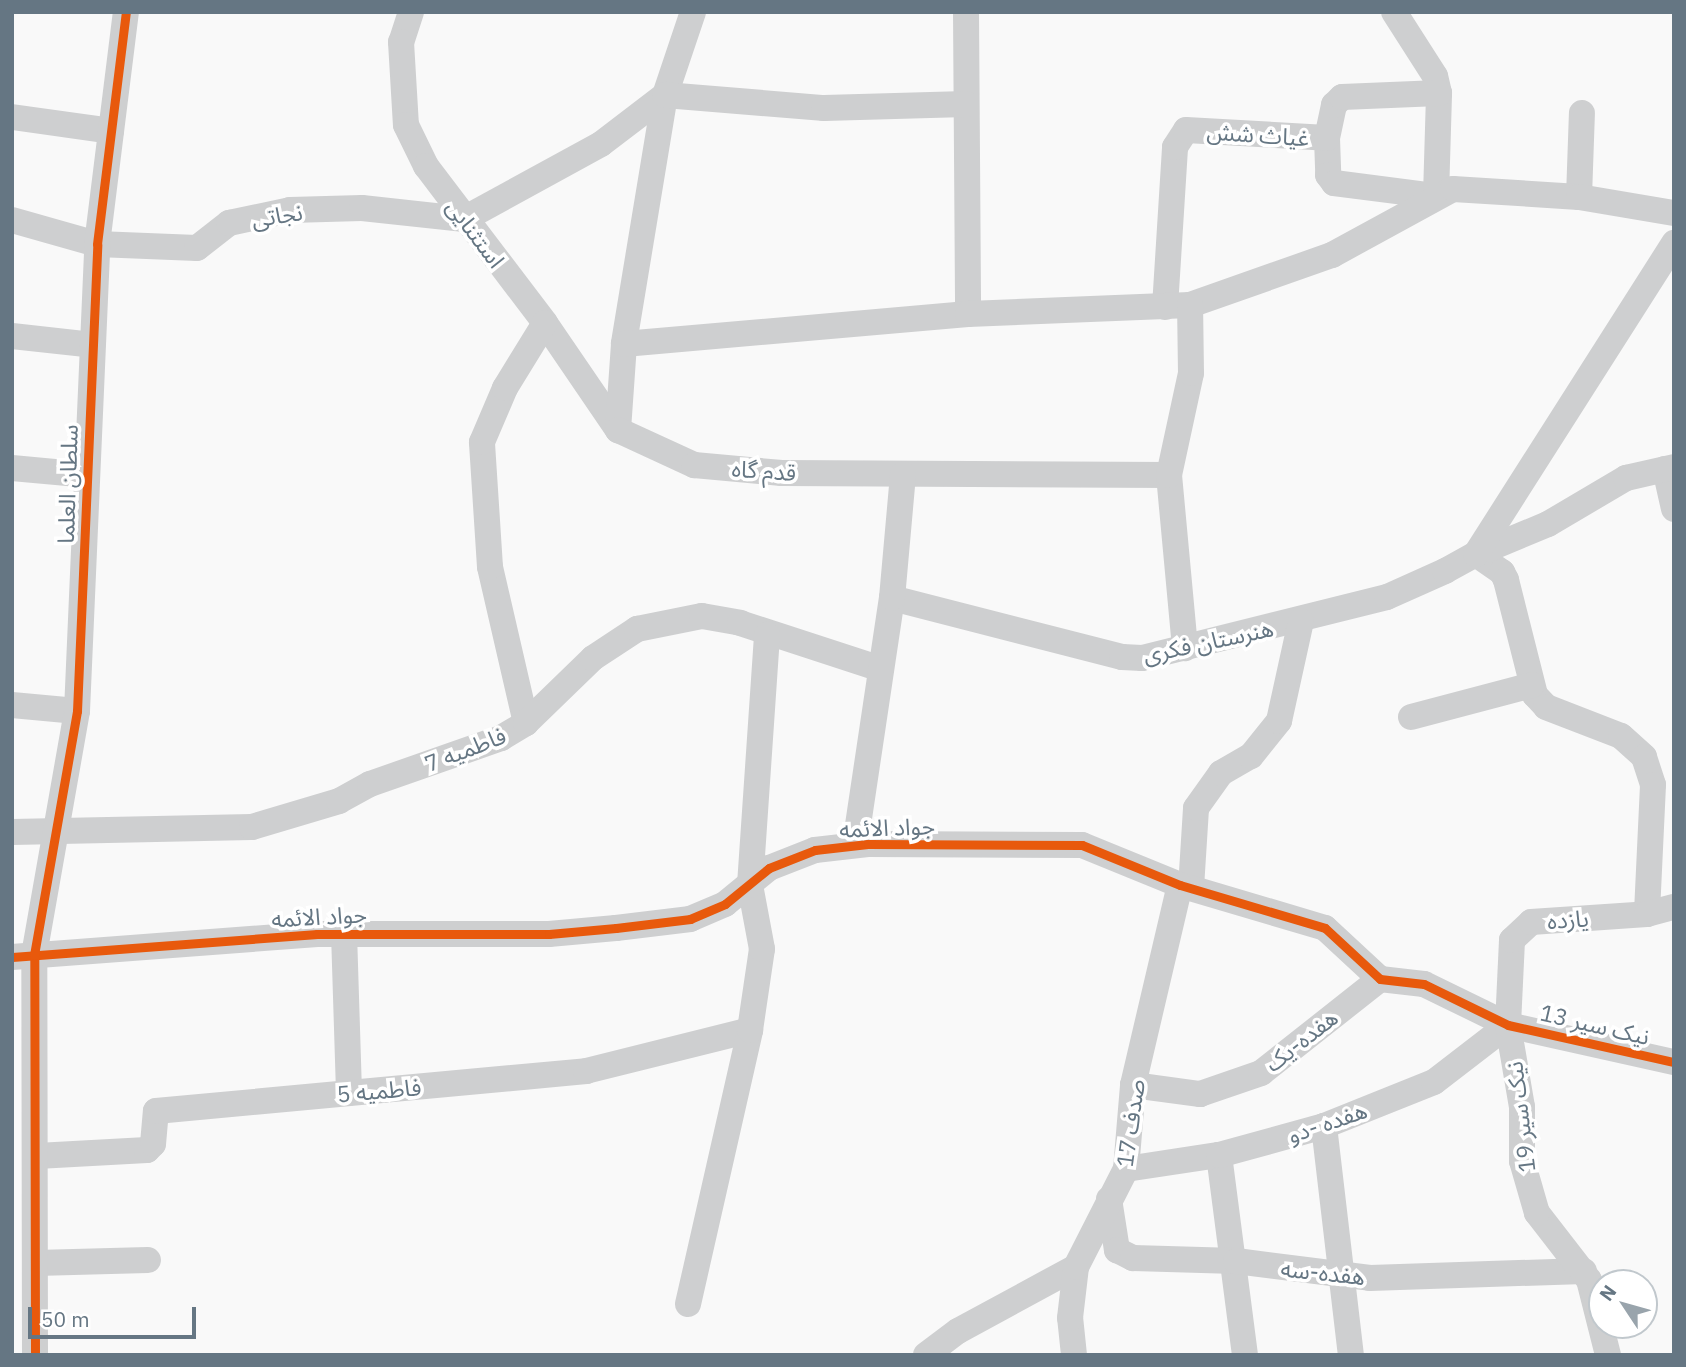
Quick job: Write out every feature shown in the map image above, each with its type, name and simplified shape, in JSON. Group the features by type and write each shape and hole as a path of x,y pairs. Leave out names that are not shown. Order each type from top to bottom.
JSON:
{"street":[{"name":"سلطان العلما","path":"35,1355 37,1156 18,956 56,833 77,711 97,244 127,12"},
{"name":"استثنایی","path":"411,12 401,42 406,125 426,166 545,323 618,430"},
{"path":"618,430 624,344 665,94 693,12"},
{"path":"966,12 968,314"},
{"path":"1394,12 1436,76 1439,93 1436,196"},
{"name":"غیاث شش","path":"1170,475 1191,373 1177,306 1178,137 1186,130 1327,138 1334,105 1342,97 1439,93"},
{"path":"464,219 601,144 665,94 824,108 966,104"},
{"path":"1579,197 1582,113"},
{"path":"12,117 111,131"},
{"path":"1327,138 1328,174 1334,183 1436,196"},
{"path":"624,344 968,314 1177,306 1332,255 1436,196 1462,189 1579,197 1674,213"},
{"name":"نجاتی","path":"97,244 197,248 229,223 290,210 362,208 464,219"},
{"path":"12,220 97,244"},
{"path":"1647,914 1653,785 1644,757 1621,736 1546,707 1532,685 1506,580 1502,572 1476,554 1674,243"},
{"path":"526,723 490,567 482,442 505,388 545,323"},
{"path":"12,336 93,345"},
{"name":"قدم گاه","path":"618,430 694,465 782,473 1170,475"},
{"path":"12,468 87,475"},
{"path":"1669,468 1674,509"},
{"name":"هنرستان فکری","path":"892,598 1122,657 1142,658 1301,621 1387,597 1476,554 1549,524 1626,478 1669,468"},
{"path":"855,845 892,598 903,474"},
{"path":"1170,475 1185,648"},
{"name":"فاطمیه 7","path":"12,832 252,827 339,801 370,784 501,738 526,723 593,658 637,629 702,616 740,623 767,635 881,669"},
{"name":"صدف 17","path":"1074,1355 1070,1318 1076,1267 1126,1169 1133,1085 1185,886 1196,808 1221,773 1251,756 1279,721 1301,621"},
{"path":"688,1304 751,1030 762,948 750,885 767,635"},
{"path":"1411,717 1532,685"},
{"path":"12,705 77,711"},
{"name":"جواد الائمه","path":"18,956 344,933 549,934 690,919 725,904 788,859 855,845 1082,845 1185,886 1325,928 1380,979"},
{"name":"یازده","path":"1507,1025 1512,940 1519,929 1531,922 1647,914 1674,907"},
{"path":"344,933 349,1093"},
{"path":"1380,979 1424,984 1507,1025"},
{"name":"هفده-یک","path":"1133,1085 1200,1094 1261,1073 1380,979"},
{"name":"نیک سیر 13","path":"1507,1025 1674,1062"},
{"name":"هفده -دو","path":"1126,1169 1219,1155 1325,1126 1434,1082 1507,1025"},
{"name":"نیک سیر 19","path":"1507,1025 1522,1107 1522,1161 1528,1187 1537,1213 1584,1271 1608,1355"},
{"name":"فاطمیه 5","path":"37,1156 147,1150 153,1144 156,1111 586,1071 751,1030"},
{"path":"1325,1126 1351,1355"},
{"path":"1219,1155 1236,1261 1245,1355"},
{"name":"هفده-سه","path":"1110,1199 1117,1250 1124,1256 1236,1261 1370,1278 1584,1271"},
{"path":"36,1263 148,1260"},
{"path":"926,1355 958,1331 1076,1267"}],"cycle path":[{"path":"35,1355 34,955 77,711 97,244 126,12"},
{"path":"12,957 317,934 549,934 616,928 690,919 725,904 769,868 815,850 868,844 1082,845 1180,885 1325,928 1380,979 1424,984 1508,1025 1674,1062"}]}
